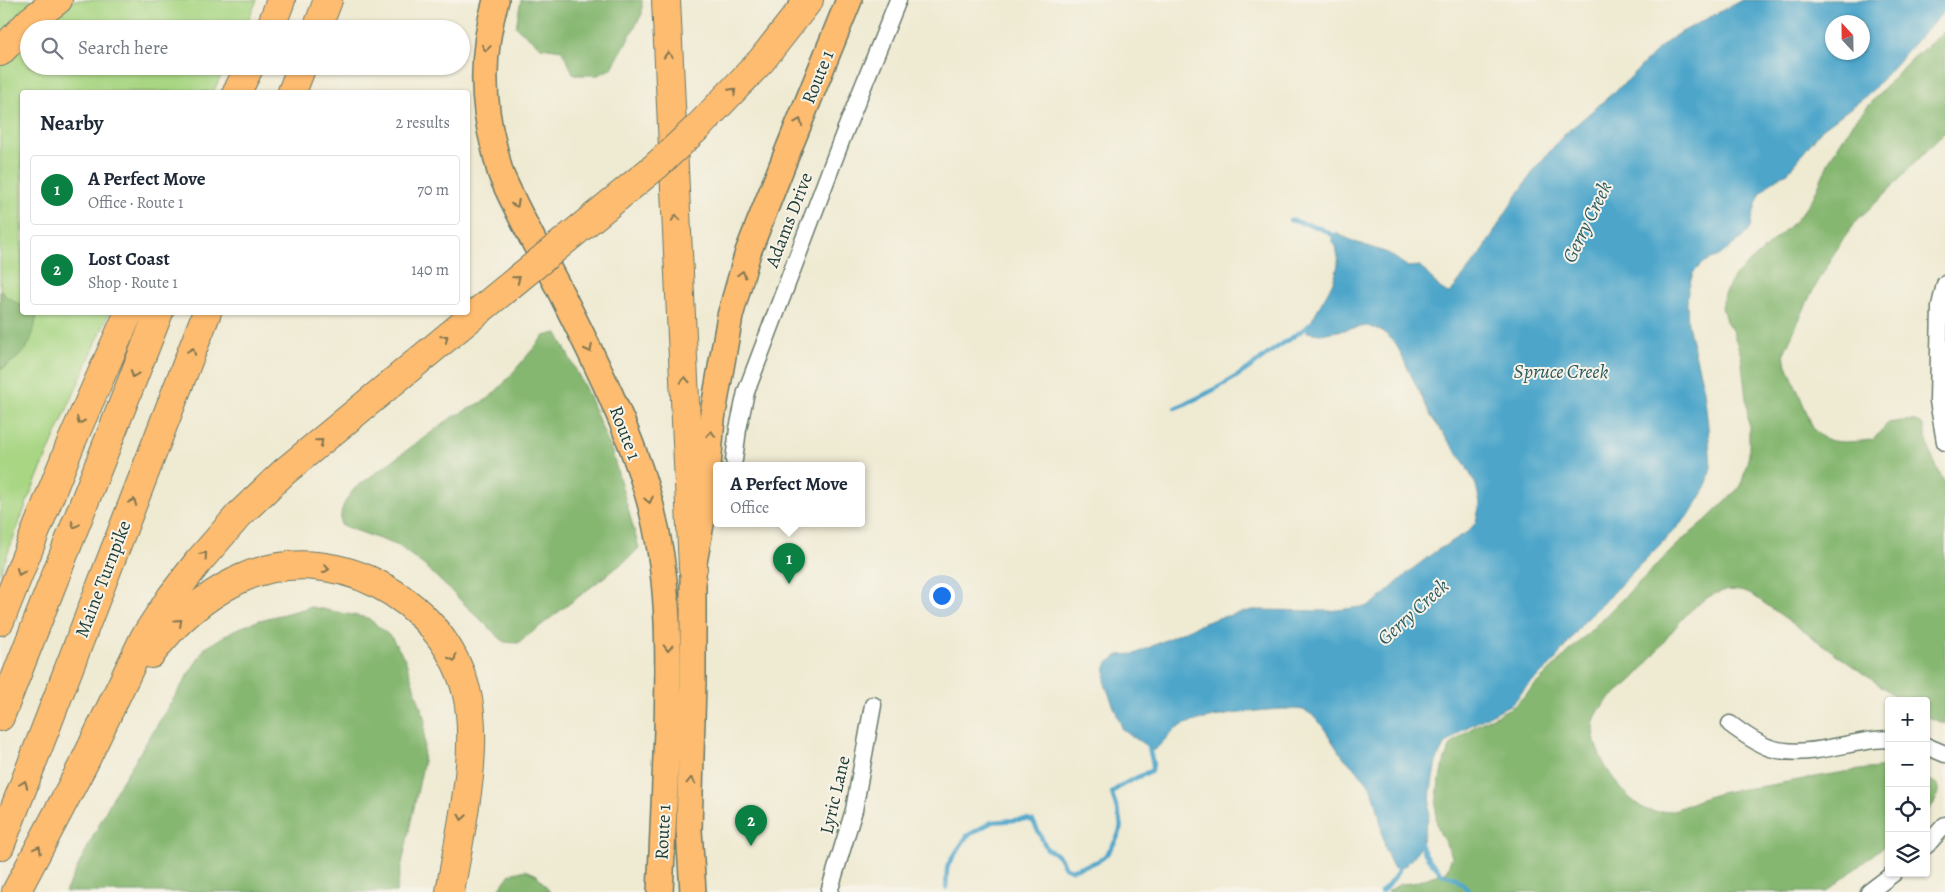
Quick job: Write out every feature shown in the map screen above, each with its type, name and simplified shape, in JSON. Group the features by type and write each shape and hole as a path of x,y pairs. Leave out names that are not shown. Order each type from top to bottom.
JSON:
{"highway":[{"path":"31,20 58,0"},
{"path":"320,20 328,0"},
{"path":"666,0 693,568"},
{"path":"16,892 115,700 144,638 171,596 198,562 239,516 284,472 656,166 700,126 761,61 809,0"},
{"path":"0,52 20,31"},
{"path":"238,90 246,75"},
{"path":"246,90 252,75"},
{"path":"293,90 299,75"},
{"path":"0,621 70,443 127,315"},
{"path":"0,717 158,315"},
{"name":"Maine Turnpike","path":"0,846 206,315"},
{"path":"115,700 173,627 197,606 241,579 268,570 298,566 327,568 355,574 384,586 420,612 442,638 452,653 460,672 470,707 471,744 468,776 450,892"}],"main road":[{"name":"Route 1","path":"496,0 490,20 485,52 484,87 488,123 502,176 600,371 628,435 648,493 663,568 668,630 665,796 660,892"},
{"name":"Route 1","path":"693,892 689,830 693,682 693,568 706,502 712,419 730,316 748,252 850,0"},
{"path":"684,892 689,830"}],"street":[{"name":"Adams Drive","path":"734,460 746,392 842,136 898,0"},
{"path":"1945,284 1940,306 1938,401 1945,442"},
{"name":"Lyric Lane","path":"829,892 854,810 873,705"},
{"path":"1730,724 1771,748 1789,751 1825,748 1867,739 1885,739"},
{"path":"1930,748 1945,754"},
{"path":"1930,842 1945,825"},
{"path":"1869,892 1889,877"}],"green space":[{"path":"1,0 39,0 0,34"},
{"path":"73,0 257,0 248,20 48,20"},
{"path":"521,0 642,0 642,14 612,68 598,75 574,75 562,50 541,47 516,27"},
{"path":"1945,31 1945,132 1858,219 1844,237 1811,294 1784,353 1785,360 1813,428 1825,438 1840,442 1873,440 1888,423 1915,421 1923,425 1931,455 1945,484 1945,724 1930,718 1930,697 1896,697 1757,598 1738,591 1721,592 1704,599 1689,612 1639,673 1609,699 1599,711 1595,718 1593,729 1600,755 1616,782 1636,803 1653,812 1678,809 1710,796 1730,791 1842,772 1885,767 1885,845 1826,892 1387,892 1400,884 1413,883 1447,871 1452,856 1438,828 1436,806 1442,769 1454,742 1475,726 1514,706 1680,542 1741,486 1749,455 1749,425 1741,355 1722,307 1724,294 1735,276 1797,219 1813,198 1831,157 1853,123 1906,64"},
{"path":"20,45 20,75 222,75 214,90 20,90 20,315 108,315 30,494 0,574 0,64"},
{"path":"0,290 20,305 20,315 37,315 33,334 27,347 17,358 0,370"},
{"path":"557,333 587,392 612,452 639,548 629,558 518,643 504,642 426,567 399,546 341,525 341,514 346,501 355,488 451,418 488,399 544,336"},
{"path":"311,607 368,618 391,637 405,659 425,720 423,765 396,892 65,892 116,791 205,648 234,630 260,620"},
{"path":"1930,780 1937,784 1938,788 1934,803 1930,808"},
{"path":"526,870 537,875 550,892 497,892 510,874"}],"water":[{"name":"Spruce Creek","path":"1742,0 1945,0 1945,11 1868,95 1822,129 1789,171 1770,183 1760,194 1750,228 1742,238 1719,256 1704,262 1693,273 1688,290 1688,325 1704,390 1711,467 1706,488 1691,513 1582,624 1552,664 1526,687 1513,703 1462,730 1443,747 1436,762 1429,815 1421,844 1415,855 1406,865 1398,868 1393,867 1385,847 1377,806 1370,786 1361,774 1345,759 1317,720 1306,711 1297,709 1263,710 1203,719 1179,727 1154,751 1123,730 1105,684 1106,664 1119,655 1135,654 1196,626 1218,618 1253,610 1329,611 1369,606 1436,551 1469,531 1476,522 1480,503 1476,485 1465,464 1432,418 1395,342 1381,330 1367,326 1320,334 1307,332 1336,273 1338,259 1332,234 1336,233 1355,242 1388,253 1408,267 1420,266 1440,288 1448,293 1451,292 1482,252 1537,166 1564,135 1628,80 1658,49 1676,35"}],"waterway":[{"path":"1290,220 1318,227 1336,237"},
{"path":"1175,408 1201,397 1237,376 1313,322"},
{"name":"Gerry Creek","path":"946,888 949,863 967,836 992,822 1027,819 1033,821 1047,849 1058,855 1065,867 1071,870 1101,859 1116,840 1121,827 1112,793 1126,783 1152,770 1153,764 1149,748"},
{"path":"1418,841 1428,858 1442,874 1454,877 1471,892"},
{"path":"1381,892 1396,875 1399,862"}],"place":[{"name":"A Perfect Move","path":"789,584"},
{"name":"Lost Coast","path":"751,846"}]}
